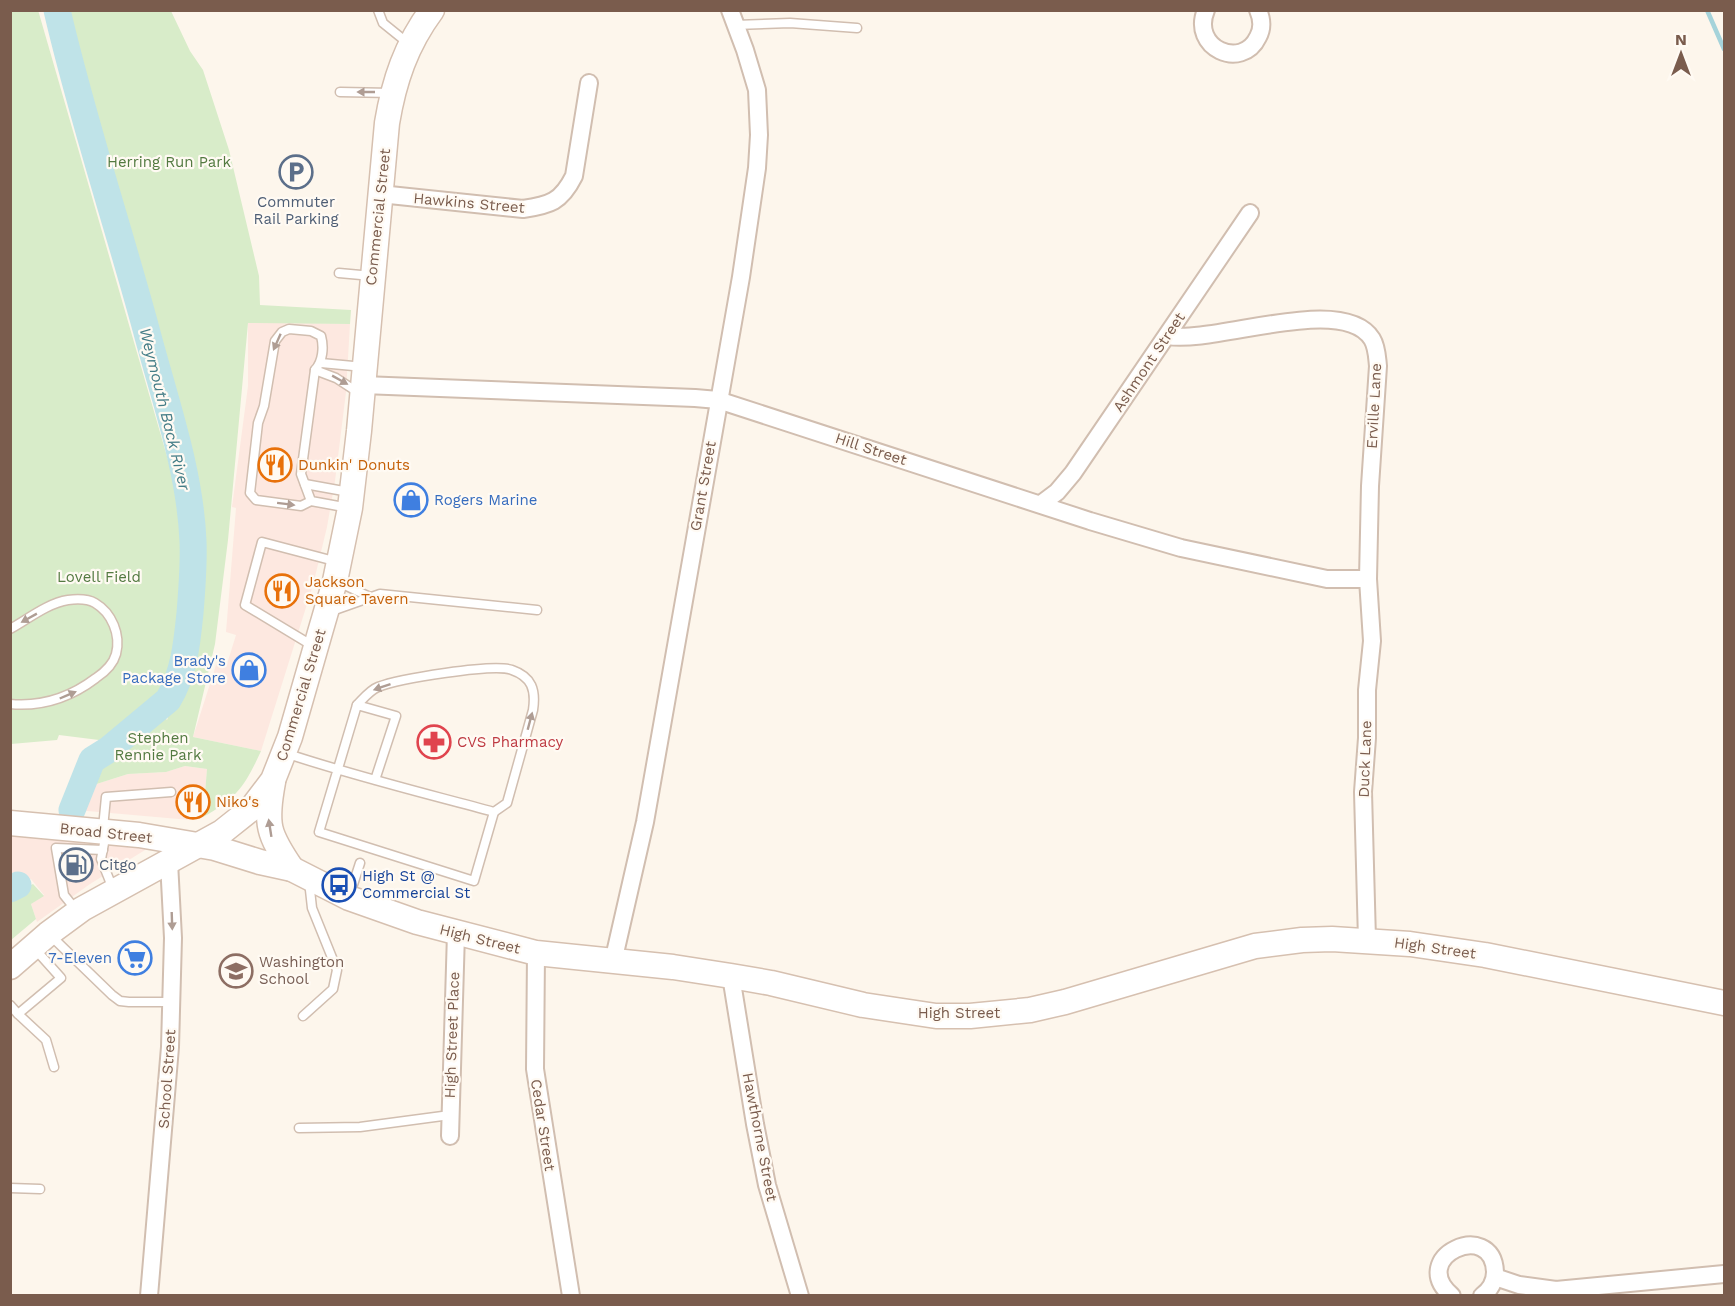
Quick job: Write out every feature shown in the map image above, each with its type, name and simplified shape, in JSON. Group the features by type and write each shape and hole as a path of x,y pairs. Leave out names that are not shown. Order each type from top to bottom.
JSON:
{"main road":[{"name":"Commercial Street","path":"10,967 78,912 114,890 201,845 239,821 263,795 273,780 284,752 326,614 351,500 387,123 392,93 410,44 432,10"},
{"path":"273,780 268,812 270,833 274,843 301,873"},
{"name":"Broad Street","path":"10,823 104,838 201,845"},
{"name":"High Street","path":"201,845 301,873 349,898 417,922 536,952 731,976 894,1011 936,1016 1012,1013 1065,1002 1227,953 1255,946 1302,940 1366,940 1436,947 1725,1003"}],"street":[{"path":"1206,10 1203,31 1207,40 1213,47 1231,54 1241,53 1256,42 1262,23 1258,10"},
{"name":"Grant Street","path":"613,962 645,822 757,168 759,135 757,90 732,18"},
{"name":"Hawkins Street","path":"380,195 523,209 540,207 557,201 567,190 574,176 589,83"},
{"name":"Ashmont Street","path":"1041,504 1057,492 1073,473 1250,213"},
{"name":"Erville Lane","path":"1168,336 1194,337 1305,319 1329,319 1349,323 1364,330 1372,338 1376,348 1378,366 1370,486 1368,579"},
{"name":"Hill Street","path":"363,382 718,400 1181,548 1327,579 1368,579"},
{"name":"Duck Lane","path":"1366,940 1363,792 1367,738 1367,690 1372,641 1368,579"},
{"name":"School Street","path":"149,1296 172,1002 169,862"},
{"name":"High Street Place","path":"450,1136 456,933"},
{"name":"Cedar Street","path":"536,952 535,1069 571,1296"},
{"name":"Hawthorne Street","path":"731,976 765,1175 800,1296"},
{"path":"1452,1296 1444,1288 1439,1270 1442,1261 1454,1248 1462,1245 1471,1245 1487,1252 1495,1268 1492,1286 1482,1296"},
{"path":"1495,1277 1519,1285 1556,1290 1725,1274"}],"lane":[{"path":"378,10 383,23 410,44"},
{"path":"732,18 857,28"},
{"path":"340,92 392,93"},
{"path":"339,273 372,276"},
{"path":"311,501 301,474 322,340 317,333 289,329 278,337 273,348 264,406 258,423 250,493 256,500 301,506 311,501 351,500"},
{"path":"318,366 336,378 363,382"},
{"path":"318,366 363,382"},
{"path":"305,484 351,500"},
{"path":"315,648 245,605 262,542 337,571 370,597"},
{"path":"326,614 380,594 537,610"},
{"path":"10,629 57,603 68,600 86,600 95,603 106,614 115,626 117,639 116,655 107,670 84,687 64,698 42,703 10,704"},
{"path":"490,668 510,669 524,676 532,685 535,696 533,710 507,803 495,812 474,881 319,832 337,770 357,705 376,687 432,675 490,668"},
{"path":"357,705 396,716 375,780"},
{"path":"284,752 337,770 495,812"},
{"path":"114,890 101,859 105,797 171,792"},
{"path":"78,912 64,895 56,848 104,838"},
{"path":"349,898 360,863"},
{"path":"301,873 312,908 337,969 333,989 303,1016"},
{"path":"41,940 120,1001 172,1002"},
{"path":"41,940 61,978 13,1011 46,1040 54,1067"},
{"path":"299,1128 360,1127 450,1115"},
{"path":"10,1188 40,1189"}],"shaded area":[{"path":"248,322 350,324 346,392 327,527 313,585 261,751 193,737 217,662 227,664 236,635 226,632 236,508 232,507 248,386"},
{"path":"185,766 207,769 203,817 190,820 76,810 84,788 128,774 166,772"},
{"path":"10,835 144,847 145,850 90,884 37,922 31,904 44,895 31,879 11,878"}],"green space":[{"name":"Lovell Field","path":"38,10 188,529 189,583 179,660 168,690 160,701 114,735 99,740 59,735 57,740 11,744 10,11"},
{"name":"Herring Run Park","path":"64,11 171,11 190,51 203,70 229,150 259,276 260,305 351,310 350,324 248,323 228,540 215,644 193,737 261,751 239,790 224,804 203,817 207,769 185,766 166,772 128,774 84,788 93,766 160,711 167,720 187,666 192,643 202,508 194,470"},
{"path":"33,884 44,896 31,904 36,919 11,940 11,896"}],"waterway":[{"name":"Weymouth Back River","path":"57,10 77,90 182,460 191,514 193,550 188,636 178,680 168,700 108,750 92,760 72,810"},
{"path":"1707,10 1724,49"},
{"name":"Weymouth Back River","path":"10,889 18,885"}],"place":[{"name":"Commuter Rail Parking","path":"296,172"},
{"name":"Dunkin' Donuts","path":"275,465"},
{"name":"Rogers Marine","path":"411,500"},
{"name":"Jackson Square Tavern","path":"282,591"},
{"name":"Brady's Package Store","path":"249,670"},
{"name":"CVS Pharmacy","path":"434,742"},
{"name":"Niko's","path":"193,802"},
{"name":"Citgo","path":"76,865"},
{"name":"High St @ Commercial St","path":"339,885"},
{"name":"7-Eleven","path":"135,958"},
{"name":"Washington School","path":"236,971"}],"park label":[{"name":"Stephen Rennie Park","path":"158,746"}]}
